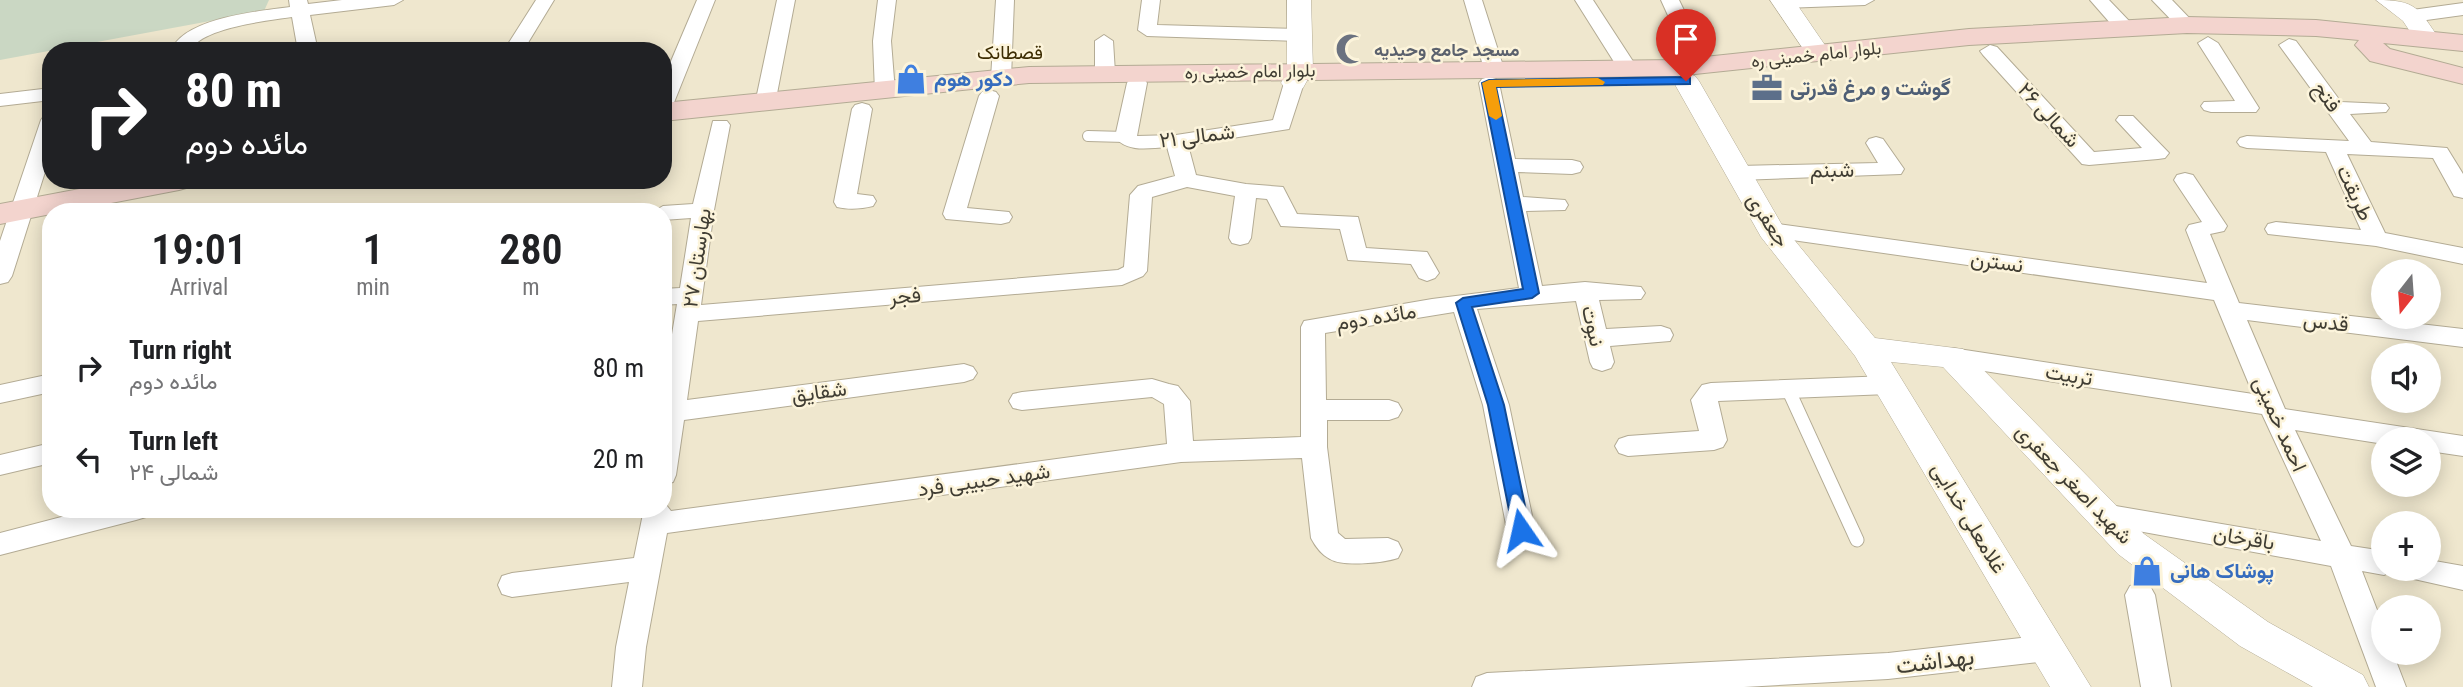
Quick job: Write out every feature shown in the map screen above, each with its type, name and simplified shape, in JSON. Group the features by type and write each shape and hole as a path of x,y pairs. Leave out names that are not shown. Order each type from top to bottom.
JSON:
{"main road":[{"name":"بلوار امام خمینی ره","path":"1492,76 1628,69 1693,73 1819,54 1969,37 2124,28 2289,46 2381,45"},
{"name":"بلوار امام خمینی ره","path":"672,129 862,109 995,87 1105,73 1492,76 1693,73 2198,34 2316,28 2381,45"},
{"path":"2381,45 2428,40 2461,42"},
{"path":"2381,45 2463,76"},
{"name":"بلوار امام خمینی ره","path":"672,112 885,92 1297,76"},
{"path":"12,203 58,189"},
{"path":"12,203 114,189"}],"street":[{"path":"185,42 210,28 299,5 394,0"},
{"path":"518,42 545,0"},
{"path":"672,83 706,0"},
{"path":"765,104 786,0"},
{"path":"885,92 882,41 887,0"},
{"path":"1001,217 954,214 995,87 1004,0"},
{"path":"1151,0 1147,30 1298,35"},
{"path":"1297,76 1299,0"},
{"path":"1473,0 1492,76 1506,164 1532,293"},
{"path":"1584,0 1628,69"},
{"path":"1670,0 1693,73"},
{"path":"1783,2 1865,0"},
{"path":"2099,0 2124,28"},
{"path":"2161,0 2198,34 2249,108 2211,106"},
{"path":"2388,0 2413,16 2428,40"},
{"path":"1783,2 1819,54"},
{"path":"299,5 306,42"},
{"path":"2413,16 2463,9"},
{"path":"1104,41 1105,73"},
{"name":"فتح","path":"2289,46 2365,148"},
{"name":"۲۶ شمالی","path":"1990,51 2089,159 2158,153 2126,120"},
{"name":"جعفری","path":"1693,73 1739,173 1771,230 1866,348"},
{"name":"۲۱ شمالی","path":"1137,83 1125,137 1132,142 1176,141 1282,125 1297,76"},
{"path":"0,100 42,95"},
{"path":"2335,108 2379,108"},
{"path":"862,109 845,202 865,201"},
{"name":"بهارستان ۲۷","path":"672,391 682,322 720,125"},
{"path":"0,276 12,203 42,139"},
{"path":"1176,141 1187,180 1246,191 1275,192 1289,221 1350,222 1356,256 1419,257 1427,273"},
{"path":"2247,142 2440,152 2462,191"},
{"name":"شبنم","path":"1739,173 1893,169 1876,143"},
{"name":"طریقت","path":"2334,146 2376,239"},
{"path":"1506,164 1572,167"},
{"name":"فجر","path":"682,322 1122,277 1135,271 1141,195 1146,191 1187,180"},
{"name":"احمد خمینی","path":"2185,180 2217,226 2197,230 2274,411 2341,554 2391,687"},
{"path":"1240,238 1246,191"},
{"path":"1514,204 1556,205"},
{"path":"672,212 703,210"},
{"path":"2276,229 2376,239 2463,256"},
{"name":"نسترن","path":"1771,230 2227,302"},
{"path":"2410,246 2463,240"},
{"name":"مائده دوم","path":"1388,550 1339,551 1325,538 1314,447 1313,327 1532,293 1585,290 1633,293"},
{"name":"نبوت","path":"1585,290 1602,362"},
{"name":"قدس","path":"2227,302 2463,338"},
{"path":"1463,303 1496,405 1521,530"},
{"path":"1596,338 1661,335"},
{"name":"تربیت","path":"1866,348 1952,358 2274,411 2371,430"},
{"name":"غلامعلی خدایی","path":"1866,348 2071,687"},
{"name":"شهید اصغر جعفری","path":"1952,358 2131,544 2254,634 2349,687"},
{"name":"شقایق","path":"672,412 964,373"},
{"path":"0,394 42,385"},
{"path":"1628,446 1714,440 1704,400 1711,392 1888,385"},
{"path":"1022,401 1152,388 1169,393 1177,401 1181,452"},
{"path":"1314,410 1389,410"},
{"path":"2441,443 2463,446"},
{"name":"شهید حبیبی فرد","path":"672,515 1181,452 1314,447"},
{"path":"0,465 42,455"},
{"name":"باقرخان","path":"2104,515 2371,560"},
{"path":"0,544 101,518"},
{"path":"627,687 631,647 656,518"},
{"path":"512,585 646,568"},
{"path":"2441,574 2463,578"},
{"path":"2140,595 2156,687"},
{"name":"بهداشت","path":"1487,687 1892,677 2047,648"}],"lane":[{"path":"1088,136 1125,137"},
{"path":"1788,389 1857,540"}],"green space":[{"path":"0,0 269,0 264,11 97,42 42,42 42,52 0,60"}],"slow traffic":[{"path":"1496,116 1489,83 1598,82"}],"place":[{"name":"مسجد جامع وحیدیه","path":"1351,49"},
{"name":"دکور هوم","path":"911,79"},
{"name":"گوشت و مرغ قدرتی","path":"1767,88"},
{"name":"پوشاک هانی","path":"2147,571"}],"district":[{"name":"قصطانک","path":"1010,52"}],"route":[{"path":"1521,530 1496,405 1463,303 1532,293 1489,83 1686,81"}]}
